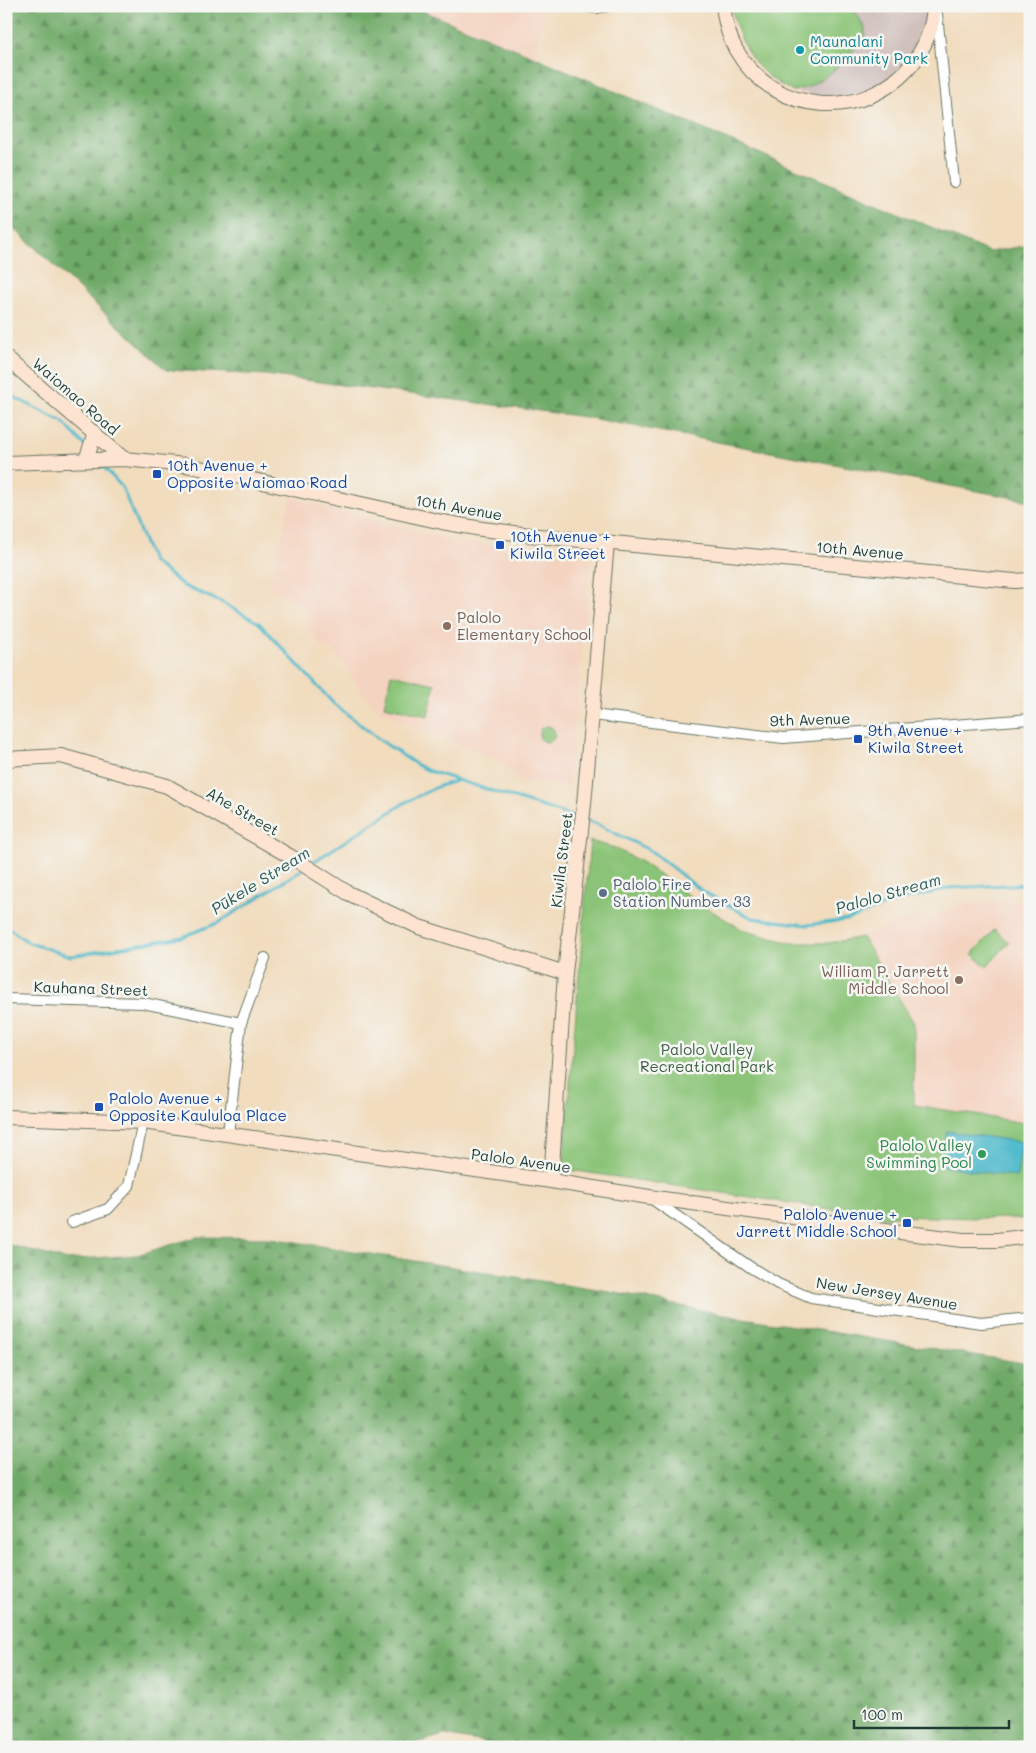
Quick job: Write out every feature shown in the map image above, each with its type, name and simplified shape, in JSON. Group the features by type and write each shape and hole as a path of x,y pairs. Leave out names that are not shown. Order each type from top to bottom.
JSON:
{"street":[{"path":"586,6 596,8 607,6"},
{"path":"723,6 726,25 735,48 759,78 791,97 803,101 828,104 854,101 866,97 878,92 899,77 916,58 922,47 932,23 935,6"},
{"path":"935,6 954,182"},
{"name":"Waiomao Road","path":"6,358 124,459"},
{"path":"86,460 95,433"},
{"name":"10th Avenue","path":"6,463 124,459 186,464 422,518 482,529 607,543 994,579 1030,580"},
{"name":"Kiwila Street","path":"550,1180 565,973 584,804 607,543"},
{"name":"9th Avenue","path":"592,715 783,738 1030,719"},
{"name":"Ahe Street","path":"6,759 61,756 167,786 293,858 348,893 419,927 565,973"},
{"path":"228,1134 241,1023 265,958"},
{"name":"Kauhana Street","path":"6,999 142,1003 241,1023"},
{"name":"Palolo Avenue","path":"6,1117 143,1122 550,1180 649,1197 963,1240 996,1240 1030,1236"},
{"path":"72,1222 108,1210 129,1186 143,1122"},
{"name":"New Jersey Avenue","path":"649,1197 750,1268 778,1284 811,1298 981,1323 1030,1318"}],"shaded area":[{"path":"411,6 545,6 535,57"},
{"path":"852,6 928,6 919,41 907,60 891,77 872,89 850,96 827,98 793,91 808,87 832,72 862,41 865,35 858,15"},
{"name":"Palolo Elementary School","path":"290,498 453,541 591,557 568,786 521,781 501,762 491,756 407,725 378,709 359,688 332,648 321,648 299,604 270,586"},
{"name":"William P. Jarrett Middle School","path":"980,901 1030,902 1030,1124 914,1105 914,1023 862,937 898,923"}],"green space":[{"path":"6,6 411,6 535,57 989,252 1030,245 1030,501 585,417 266,375 166,370 6,221"},
{"name":"Maunalani Community Park","path":"731,6 852,6 865,28 865,35 862,41 832,72 808,87 793,91 769,76 751,57 739,33"},
{"path":"391,674 435,684 428,716 384,706"},
{"path":"547,726 553,728 555,734 553,740 547,742 541,740 539,734 541,728"},
{"name":"Palolo Valley Recreational Park","path":"590,841 615,848 643,863 710,910 745,931 791,943 830,943 862,937 914,1023 914,1105 1030,1124 1030,1219 890,1216 890,1218 563,1169"},
{"path":"995,929 1009,942 987,967 972,954"},
{"path":"196,1237 271,1238 616,1293 731,1316 1030,1364 1030,1739 1022,1739 1003,1747 511,1747 444,1735 402,1747 6,1747 6,1241 10,1245 66,1260 137,1255"}],"water":[{"name":"Palolo Valley Swimming Pool","path":"947,1131 1022,1142 1017,1177 942,1166"}],"waterway":[{"path":"6,393 63,422 85,446"},
{"path":"101,464 122,487 152,561 184,586 221,602 259,623 334,704 380,740 429,771 578,818"},
{"name":"Pūkele Stream","path":"310,864 406,802 439,786 456,781"},
{"name":"Palolo Stream","path":"587,821 597,824 651,851 702,891 752,918 807,925 847,920 891,903 948,888 1030,884"},
{"name":"Pūkele Stream","path":"6,926 29,943 71,956 182,937 218,923 303,869"}],"place":[{"name":"Maunalani Community Park","path":"800,50"},
{"name":"10th Avenue + Opposite Waiomao Road","path":"157,474"},
{"name":"10th Avenue + Kiwila Street","path":"500,545"},
{"name":"Palolo Elementary School","path":"447,626"},
{"name":"9th Avenue + Kiwila Street","path":"858,739"},
{"name":"Palolo Fire Station Number 33","path":"603,893"},
{"name":"William P. Jarrett Middle School","path":"959,980"},
{"name":"Palolo Avenue + Opposite Kaululoa Place","path":"99,1107"},
{"name":"Palolo Valley Swimming Pool","path":"982,1154"},
{"name":"Palolo Avenue + Jarrett Middle School","path":"907,1223"}]}
